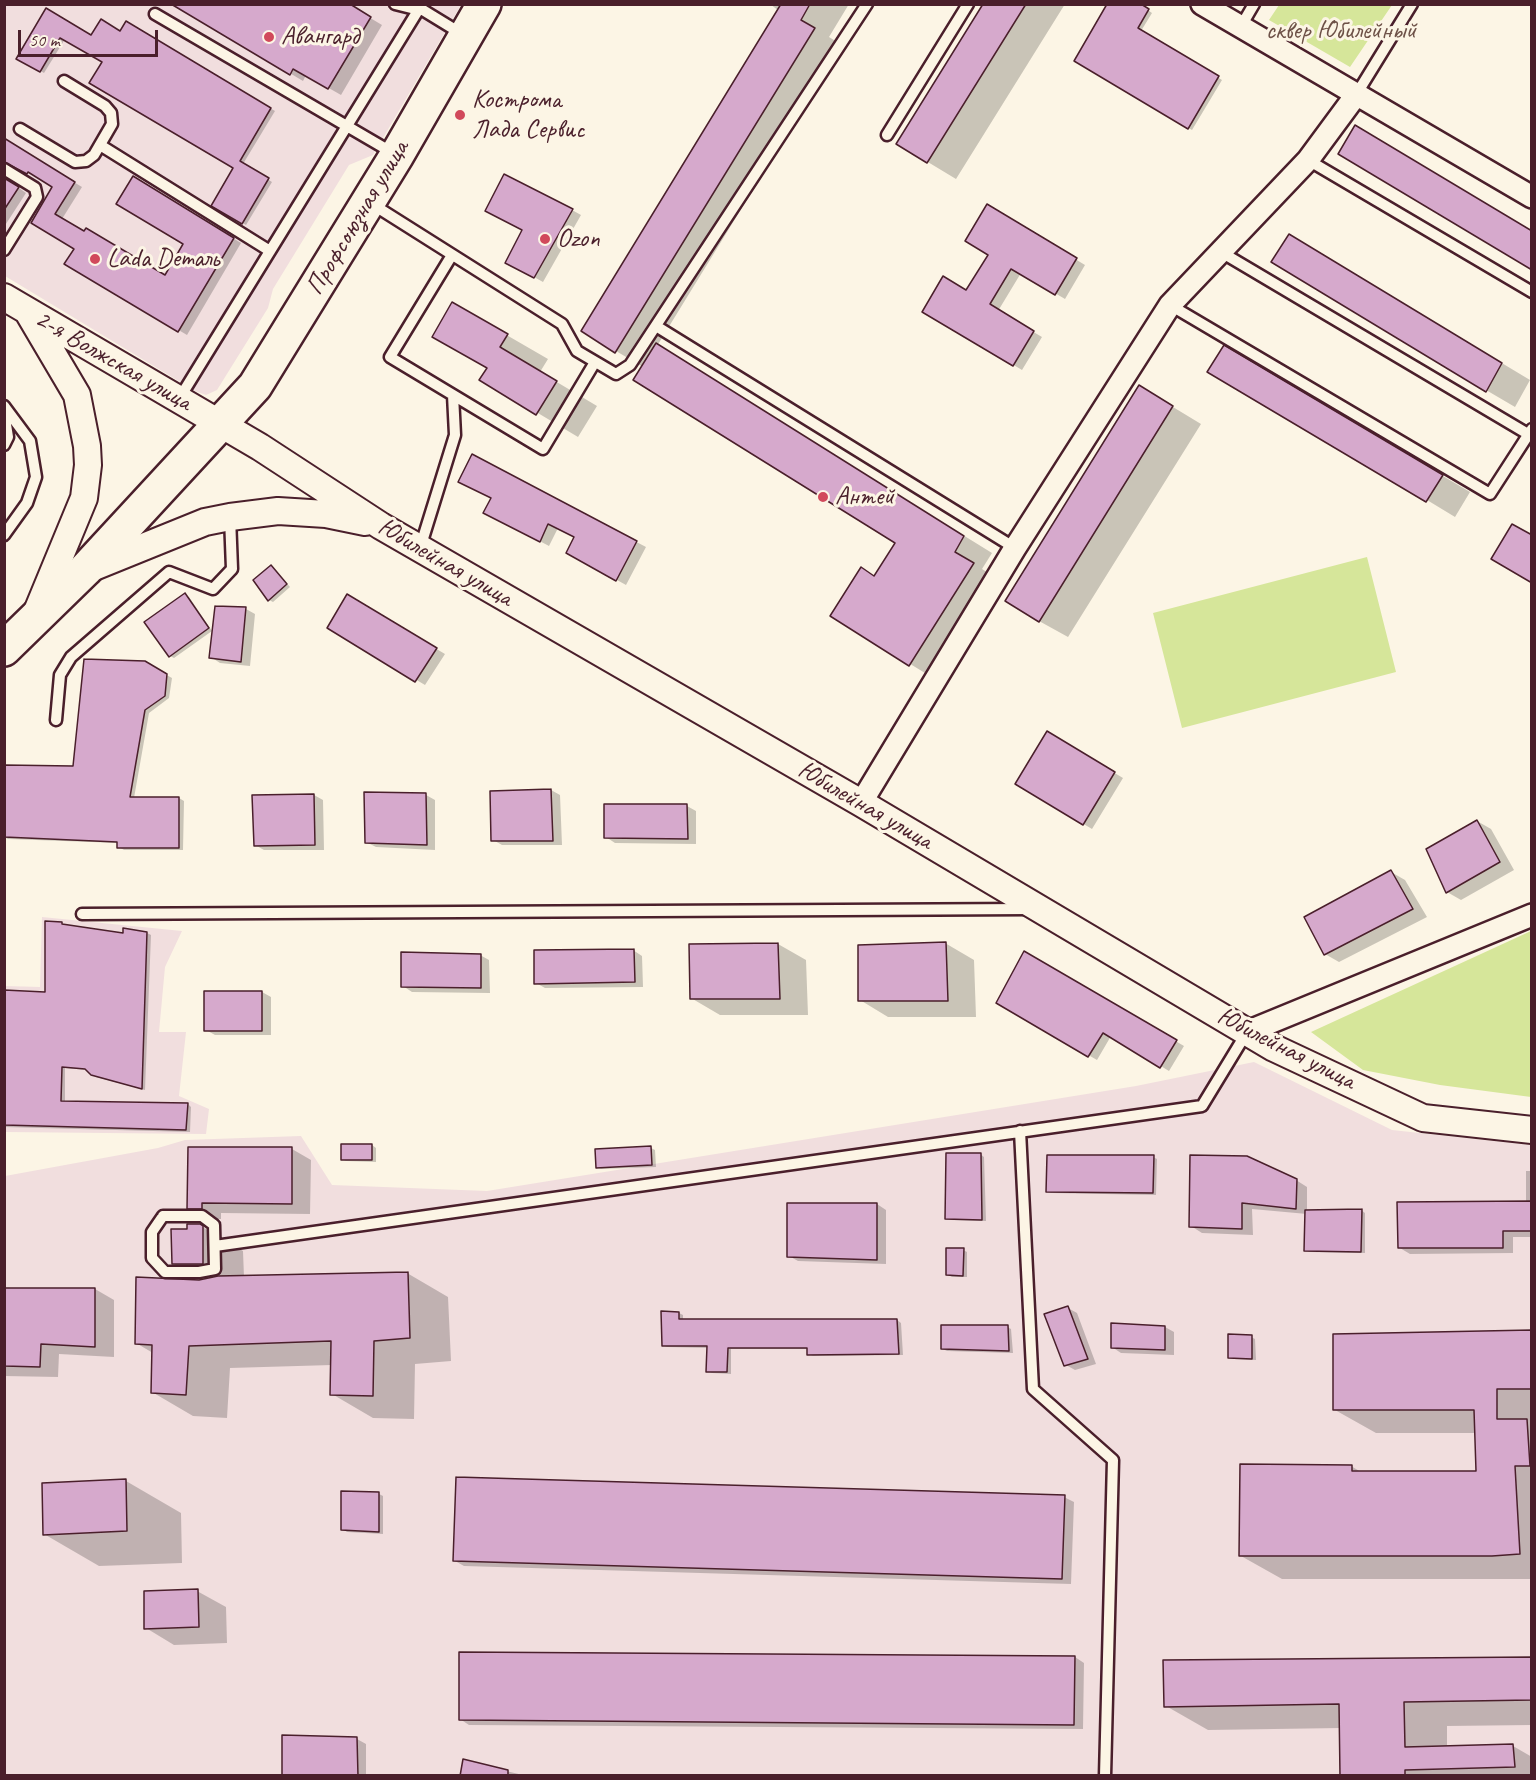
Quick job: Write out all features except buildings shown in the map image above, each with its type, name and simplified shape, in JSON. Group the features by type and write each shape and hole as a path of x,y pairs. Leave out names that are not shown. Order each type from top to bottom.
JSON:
{"highway":[{"name":"Профсоюзная улица","path":"4,649 86,570 255,386 369,202 484,4"}],"street":[{"path":"1202,4 1532,197"},
{"path":"861,803 1015,548 1170,305 1308,160 1356,94"},
{"path":"12,306 77,395 87,446 88,465 84,498 33,620"},
{"name":"2-я Волжская улица","path":"12,306 222,424"},
{"name":"Юбилейная улица","path":"222,424 381,526 861,803 1274,1048 1423,1118 1532,1130"},
{"path":"86,570 205,522 230,517 278,511 326,514 381,526"},
{"path":"1247,1032 1532,915"}],"lane":[{"path":"394,4 418,6 465,36"},
{"path":"369,202 562,324 577,351 616,374 630,365 867,4"},
{"path":"887,135 968,4"},
{"path":"1240,28 1254,4"},
{"path":"1356,94 1412,4"},
{"path":"179,399 418,6"},
{"path":"155,14 397,155"},
{"path":"20,129 75,162 86,161 94,155 112,124 111,112 64,81"},
{"path":"100,145 270,250"},
{"path":"1308,160 1532,292"},
{"path":"4,169 35,188 37,197 4,250"},
{"path":"1170,305 1490,494 1530,431 1221,252"},
{"path":"452,255 390,357 543,449 596,362"},
{"path":"656,326 1015,548"},
{"path":"420,549 455,435 453,395"},
{"path":"4,406 30,441 36,477 27,503 4,535"},
{"path":"4,412 8,437 4,445"},
{"path":"56,720 60,675 71,657 169,572 213,589 232,569 230,517"},
{"path":"82,914 1040,909"},
{"path":"215,1246 1202,1106 1247,1032"},
{"path":"1020,1131 1033,1389 1113,1460 1105,1776"},
{"path":"163,1216 201,1216 214,1226 215,1246 215,1269 198,1272 165,1272 152,1257 152,1232 163,1216"}],"shaded area":[{"path":"4,5 461,5 373,155 349,165 273,289 268,308 217,390 206,395 195,391 5,276"},
{"path":"42,917 182,931 165,967 159,1032 186,1032 179,1096 209,1109 206,1134 5,1132 5,986 40,987"},
{"path":"1254,1062 1392,1130 1531,1145 1531,1775 5,1776 5,1176 158,1148 185,1140 301,1136 332,1185 487,1191 1136,1086"}],"green space":[{"name":"сквер Юбилейный","path":"1279,5 1392,5 1350,67 1269,20"},
{"path":"1367,557 1396,672 1182,728 1153,613"},
{"path":"1531,931 1531,1097 1440,1085 1363,1070 1311,1032"}],"place":[{"name":"Авангард","path":"269,37"},
{"name":"Кострома Лада Сервис","path":"460,115"},
{"name":"Ozon","path":"545,239"},
{"name":"Lada Dеталь","path":"95,259"},
{"name":"Антей","path":"823,497"}]}
